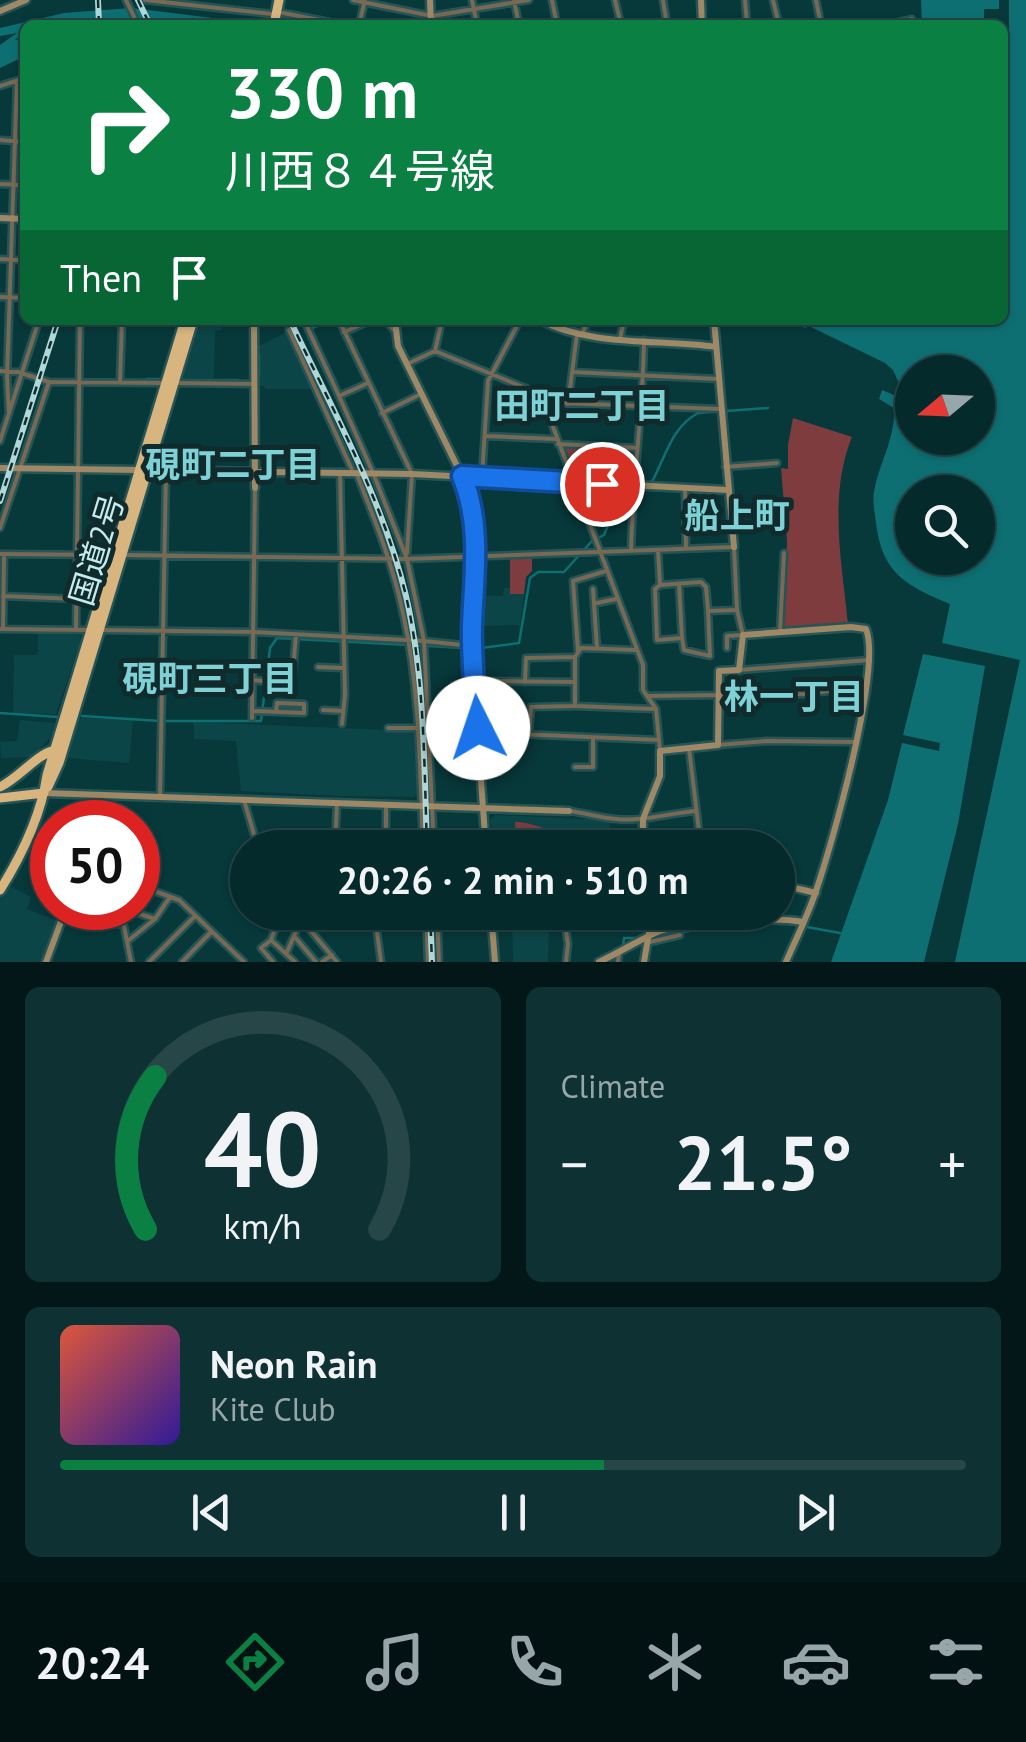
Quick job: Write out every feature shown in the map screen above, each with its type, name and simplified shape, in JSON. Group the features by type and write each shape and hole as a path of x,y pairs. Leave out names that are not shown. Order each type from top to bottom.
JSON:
{"highway":[{"path":"279,18 282,0"},
{"name":"国道2号","path":"44,793 55,776 184,325"},
{"name":"国道2号","path":"169,383 191,325"},
{"name":"国道2号","path":"2,885 29,837 95,630"},
{"path":"0,792 45,753 54,750"},
{"path":"0,792 44,793"}],"street":[{"path":"0,11 26,0"},
{"path":"145,0 279,18"},
{"path":"353,0 429,20"},
{"path":"472,0 476,20"},
{"path":"436,20 530,0"},
{"path":"0,86 20,79"},
{"path":"9,414 3,407 17,80"},
{"path":"0,140 20,142"},
{"path":"0,184 20,185"},
{"path":"0,218 20,219"},
{"path":"0,259 20,260"},
{"path":"0,298 20,298"},
{"path":"0,441 37,325"},
{"path":"76,630 80,325"},
{"path":"120,382 122,325"},
{"path":"257,325 252,714 304,713 304,704 277,703 276,712"},
{"path":"306,325 374,473 406,560 424,640 433,830"},
{"path":"340,325 412,474 406,560"},
{"path":"344,332 360,325"},
{"path":"390,325 462,476 474,513 474,681 485,830"},
{"path":"394,325 394,330"},
{"path":"435,351 441,325"},
{"path":"482,478 491,373 517,325"},
{"path":"553,325 580,335 716,347"},
{"path":"568,404 580,335 585,325"},
{"path":"620,339 623,325"},
{"path":"714,325 742,635 739,670"},
{"path":"288,330 390,559 408,640 418,730 422,830"},
{"path":"631,550 640,486 637,448 644,340"},
{"path":"407,364 435,351 568,404 720,409"},
{"path":"0,371 49,382 254,384"},
{"path":"572,372 718,379"},
{"path":"0,528 49,382"},
{"path":"339,396 368,383"},
{"path":"382,413 421,394"},
{"path":"541,395 643,665 646,696"},
{"path":"485,436 637,448"},
{"path":"726,467 777,463"},
{"path":"0,468 354,472 728,490"},
{"path":"160,796 166,471"},
{"path":"340,472 342,724"},
{"path":"684,488 686,548"},
{"path":"473,646 424,640 296,638 254,632 1,629 2,554 406,560 734,546"},
{"path":"658,549 660,585"},
{"path":"780,632 784,553"},
{"path":"575,706 573,580 606,571"},
{"path":"679,584 684,650 710,656 706,586 701,582 660,585 655,589 657,640 682,638"},
{"path":"593,589 597,648"},
{"path":"3,596 77,599"},
{"path":"595,604 616,599"},
{"path":"708,612 738,610"},
{"path":"727,648 727,636 850,627 866,629 868,633 869,686 816,893 786,962"},
{"path":"292,684 296,638"},
{"path":"577,654 581,648 636,650"},
{"path":"525,682 526,658 577,654"},
{"path":"718,745 719,671 870,660"},
{"path":"318,666 342,668"},
{"path":"253,680 270,682 272,673 293,676"},
{"path":"474,681 575,682"},
{"path":"646,696 719,698 869,686"},
{"path":"643,830 643,819 660,776 656,709 646,696"},
{"path":"529,734 531,707 656,709"},
{"path":"322,710 344,711"},
{"path":"388,728 509,728 529,734 659,740"},
{"path":"575,767 594,767 593,738"},
{"path":"660,751 766,741 854,742"},
{"path":"689,748 699,830"},
{"path":"44,793 570,811 614,819 696,811"},
{"path":"244,800 253,830"},
{"path":"336,830 337,802"},
{"path":"386,804 386,830"},
{"path":"795,888 816,893"},
{"path":"160,892 179,900 240,960"},
{"path":"160,911 170,896"},
{"path":"149,962 195,916"},
{"path":"599,962 648,938 750,920 782,918 801,925"},
{"path":"46,962 58,930"},
{"path":"125,930 130,962"},
{"path":"128,940 144,930"},
{"path":"273,962 260,948 271,940 274,930"},
{"path":"286,954 296,930"},
{"path":"309,930 336,962"},
{"path":"377,930 382,962"},
{"path":"427,930 428,962"},
{"path":"438,930 439,962"},
{"path":"492,930 495,962"},
{"path":"566,930 566,962"},
{"path":"644,962 649,930"},
{"path":"182,962 212,932"},
{"path":"648,938 680,935"},
{"path":"294,936 319,962 332,955"},
{"path":"271,940 295,962"},
{"path":"618,962 619,952"}],"shaded area":[{"path":"921,0 999,0 999,9 984,9 984,20 922,20"},
{"path":"1009,0 1026,0 1026,962 955,962 1020,660 942,643 950,604 898,575 995,575 995,475 895,475 895,571 884,555 873,496 890,440 894,408 879,399 882,390 895,395 895,455 995,455 995,355 895,355 895,374 885,363 809,326 799,325 1008,325"},
{"path":"131,8 230,20 34,20 64,13"},
{"path":"20,23 20,36 15,40 20,40 20,58 0,68 0,45 17,33 0,36 0,28"},
{"path":"198,325 222,325 222,330 215,331 214,378 182,378"},
{"path":"287,332 312,389 259,386 257,347"},
{"path":"793,418 852,437 840,483 839,506 848,624 786,629 783,626 787,541 781,468 788,469"},
{"path":"561,448 630,450 630,479 572,476"},
{"path":"532,558 524,594 510,594 510,559"},
{"path":"504,588 510,588 510,594 524,594 520,625 481,626 482,595 503,596"},
{"path":"38,633 79,635 81,639 56,714 13,713 14,655 38,655"},
{"path":"923,654 985,666 958,824 924,962 831,962 888,800 902,743 939,751 940,743 903,735"},
{"path":"79,718 133,720 129,763 68,758"},
{"path":"20,720 55,723 51,737 32,757 1,758 0,742 17,741"},
{"path":"194,722 414,731 417,794 340,796 241,791 236,741 194,739"},
{"path":"495,815 609,820 610,830 491,830 490,820"},
{"path":"515,822 554,830 516,830"},
{"path":"12,887 30,896 30,930 52,930 41,962 0,962 0,896"},
{"path":"512,930 549,930 548,962 513,962"}],"waterway":[{"path":"312,328 320,325"},
{"path":"259,354 259,376"},
{"path":"147,379 160,379"},
{"path":"183,380 238,380"},
{"path":"648,484 676,434 698,413 768,408"},
{"path":"481,648 519,643 530,578 538,572 564,572 592,541 604,535 611,518 642,488"},
{"path":"82,716 261,721 270,648 277,638 465,648"},
{"path":"0,713 58,717"},
{"path":"795,925 840,933"},
{"path":"656,936 696,930"},
{"path":"623,946 624,938 638,938"}],"railway":[{"path":"98,0 99,20"},
{"path":"138,0 148,20"},
{"path":"0,501 56,325"},
{"path":"292,325 370,490 406,596 420,690 426,830"},
{"path":"431,930 432,962"}],"district":[{"name":"田町二丁目","path":"582,406"},
{"name":"硯町二丁目","path":"233,465"},
{"name":"船上町","path":"737,516"},
{"name":"硯町三丁目","path":"210,679"},
{"name":"林一丁目","path":"794,697"}],"route":[{"path":"478,728 472,628 474,513 462,476 602,484"}]}
